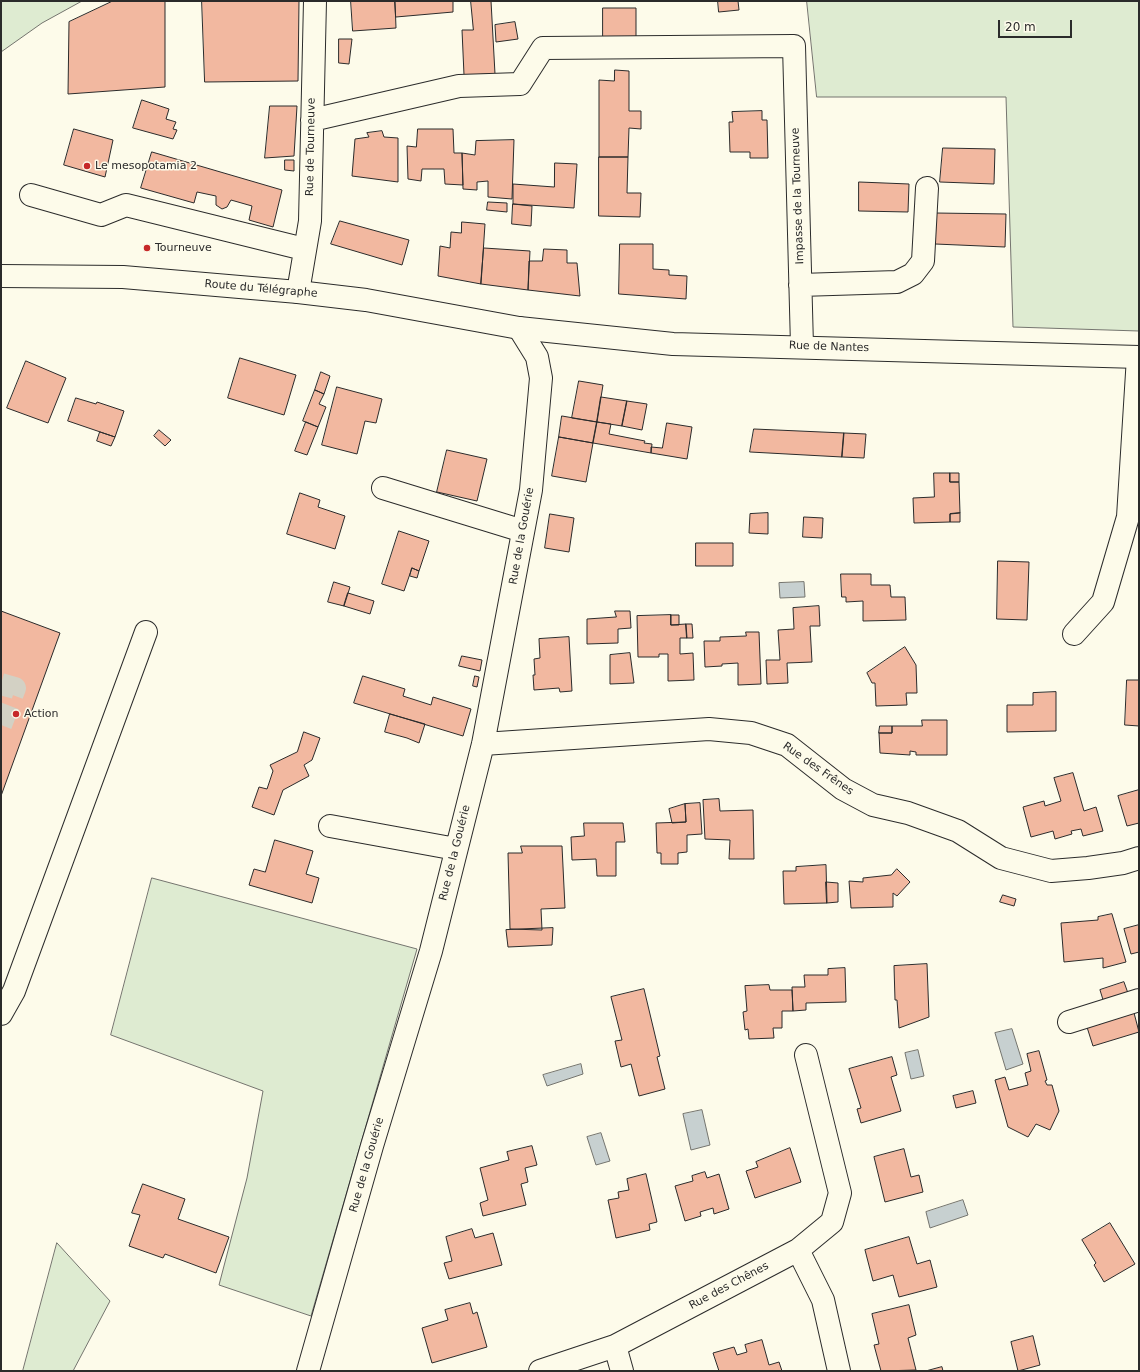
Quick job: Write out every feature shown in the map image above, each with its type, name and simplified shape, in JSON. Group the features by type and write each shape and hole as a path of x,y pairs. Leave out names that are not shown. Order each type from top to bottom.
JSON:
{"street":[{"name":"Rue de Tourneuve","path":"298,292 304,249 310,221 315,1"},
{"name":"Impasse de la Tourneuve","path":"312,120 459,86 520,84 543,48 794,46 802,346"},
{"path":"800,285 896,282 913,274 923,261 927,188"},
{"path":"31,195 101,215 126,205 304,249"},
{"name":"Route du Télégraphe","path":"1,276 123,277 298,292 366,300 519,328"},
{"name":"Rue de Nantes","path":"519,328 673,344 802,346 1138,356"},
{"name":"Rue de la Gouérie","path":"308,1371 369,1154 431,951 483,744 531,490 541,378 537,357 519,328"},
{"path":"1074,634 1103,602 1128,517 1138,356"},
{"path":"383,488 523,531"},
{"path":"1,1014 14,991 146,632"},
{"name":"Rue des Frênes","path":"483,744 709,730 752,733 787,745 843,789 873,805 908,813 958,831 1001,858 1051,871 1123,863 1139,858"},
{"path":"330,826 456,849"},
{"path":"1069,1022 1139,1000"},
{"name":"Rue des Chênes","path":"540,1371 615,1346 798,1250 832,1222 840,1193 806,1055"},
{"path":"798,1250 823,1300 840,1371"},
{"path":"615,1346 622,1371"}],"green space":[{"path":"1,1 82,1 42,23 1,52"},
{"path":"807,1 1139,1 1139,331 1013,327 1006,97 817,97"},
{"path":"152,878 417,949 311,1316 219,1285 247,1178 263,1091 111,1035"},
{"path":"57,1243 110,1301 73,1371 23,1371"}],"shaded area":[{"path":"804,582 805,597 780,598 779,583"},
{"path":"1012,1029 1023,1064 1006,1070 995,1033"},
{"path":"918,1050 924,1076 911,1079 905,1053"},
{"path":"581,1064 583,1074 547,1086 543,1075"},
{"path":"702,1110 710,1145 691,1150 683,1114"},
{"path":"601,1133 610,1161 596,1165 587,1137"},
{"path":"963,1200 968,1215 930,1228 926,1212"}],"building":[{"path":"113,1 165,1 165,87 68,94 69,22"},
{"path":"202,1 299,1 298,81 205,82"},
{"path":"351,1 395,1 396,28 353,31"},
{"path":"395,1 453,1 453,12 396,17"},
{"path":"471,1 491,1 495,74 464,75 462,30 473,30"},
{"path":"718,1 738,1 739,10 719,12"},
{"path":"603,8 636,8 636,37 603,37"},
{"path":"515,22 518,39 496,42 495,25"},
{"path":"339,39 352,39 349,64 339,63"},
{"path":"615,70 629,71 629,111 641,111 641,129 629,128 628,157 599,157 599,80 614,81"},
{"path":"142,100 169,109 166,119 176,122 173,129 177,130 173,139 133,128"},
{"path":"270,106 297,106 294,156 265,158"},
{"path":"762,111 762,120 767,120 768,158 750,158 750,152 730,152 729,122 733,122 732,112"},
{"path":"74,129 113,140 105,177 64,165"},
{"path":"418,129 453,129 454,153 462,153 463,185 445,184 444,169 422,169 421,181 408,179 407,146 416,147"},
{"path":"382,131 384,137 398,138 398,182 352,176 355,139 369,137 367,133"},
{"path":"514,140 512,199 488,197 488,181 477,182 477,190 463,189 462,153 475,155 476,141"},
{"path":"943,148 995,149 994,184 940,182"},
{"path":"152,152 282,190 273,227 249,220 252,206 231,200 227,207 222,209 216,205 216,196 197,192 194,203 141,188"},
{"path":"599,157 628,157 627,193 641,193 640,217 599,216"},
{"path":"285,160 294,160 294,171 285,170"},
{"path":"555,163 577,164 574,208 513,204 513,184 554,187"},
{"path":"859,182 909,184 908,212 859,211"},
{"path":"488,202 507,203 507,212 487,210"},
{"path":"513,204 532,206 531,226 512,224"},
{"path":"935,213 1006,214 1005,247 935,244"},
{"path":"340,221 409,240 402,265 331,244"},
{"path":"462,222 485,224 481,284 438,276 440,246 450,248 451,232 461,233"},
{"path":"620,244 653,244 653,269 669,270 669,275 687,276 686,299 619,294"},
{"path":"484,248 530,251 528,290 481,284"},
{"path":"544,249 567,250 567,263 577,263 580,296 528,290 529,261 542,261"},
{"path":"240,358 296,375 284,415 228,398"},
{"path":"26,361 66,378 48,423 7,408"},
{"path":"321,372 330,376 324,394 315,390"},
{"path":"579,381 603,385 597,422 572,418"},
{"path":"337,387 382,399 376,423 365,421 357,454 322,445"},
{"path":"315,390 324,394 319,404 326,407 318,427 303,421"},
{"path":"601,397 627,401 622,426 597,422"},
{"path":"76,398 96,404 97,402 124,411 115,437 68,421"},
{"path":"627,401 647,404 642,430 622,426"},
{"path":"562,416 597,422 593,443 559,437"},
{"path":"306,422 318,427 307,455 295,451"},
{"path":"597,422 611,424 609,434 645,441 644,443 652,444 651,453 593,443"},
{"path":"667,423 692,427 687,459 651,453 651,447 662,448"},
{"path":"754,429 844,433 842,457 750,452"},
{"path":"159,430 171,440 165,446 154,436"},
{"path":"100,432 115,437 111,446 97,441"},
{"path":"844,433 866,434 864,458 842,457"},
{"path":"559,437 593,443 586,482 552,476"},
{"path":"447,450 487,459 477,501 437,492"},
{"path":"934,473 950,473 950,482 959,482 960,513 950,514 950,522 914,523 913,498 934,497"},
{"path":"950,473 959,473 959,482 950,482"},
{"path":"300,493 320,500 318,507 345,516 335,549 287,534"},
{"path":"768,513 768,534 749,533 750,514"},
{"path":"960,513 960,522 950,522 950,514"},
{"path":"550,514 574,518 569,552 545,548"},
{"path":"804,517 823,518 822,538 803,537"},
{"path":"399,531 429,541 419,571 412,568 404,591 382,584"},
{"path":"696,543 733,543 733,566 696,566"},
{"path":"998,561 1029,562 1027,620 997,619"},
{"path":"412,568 419,571 417,578 410,576"},
{"path":"841,574 871,574 871,585 890,585 891,597 905,597 906,620 863,621 863,601 846,602 846,597 842,597"},
{"path":"334,582 350,587 344,606 328,602"},
{"path":"348,593 374,601 370,614 344,606"},
{"path":"819,606 820,626 810,626 812,662 787,663 788,683 767,684 766,660 780,660 778,630 794,629 793,608"},
{"name":"Action","path":"1,611 60,633 1,796"},
{"path":"615,611 630,611 631,628 618,629 618,643 587,644 587,619 616,617"},
{"path":"671,615 671,625 686,624 687,638 680,638 680,654 693,653 694,680 668,681 668,654 659,654 659,657 638,657 637,616"},
{"path":"671,615 679,615 679,625 671,625"},
{"path":"686,624 692,624 693,638 687,638"},
{"path":"746,632 759,632 761,684 738,685 738,663 705,667 704,641 720,641 720,637 746,636"},
{"path":"569,637 572,691 560,692 559,688 534,690 534,659 540,658 539,639"},
{"path":"905,647 916,665 917,693 906,693 907,705 876,706 875,683 872,683 867,673"},
{"path":"630,653 634,683 610,684 610,655"},
{"path":"462,656 482,660 480,671 459,666"},
{"path":"363,676 405,689 403,696 431,705 433,697 471,709 463,736 354,703"},
{"path":"475,676 479,677 477,687 473,686"},
{"path":"1127,680 1139,680 1139,726 1125,725"},
{"path":"1056,692 1056,731 1007,732 1007,705 1033,705 1033,693"},
{"path":"390,714 425,724 419,743 385,732"},
{"path":"922,720 947,720 947,755 916,755 916,752 910,751 910,755 880,753 879,733 892,733 892,726 922,726"},
{"path":"880,726 892,726 892,733 879,733"},
{"path":"304,732 320,738 312,760 304,765 309,776 283,790 274,815 252,807 259,787 267,789 273,771 270,765 297,752"},
{"path":"1073,773 1084,811 1096,807 1103,831 1083,836 1081,829 1071,831 1072,834 1055,839 1053,831 1031,837 1023,807 1044,801 1045,806 1061,801 1054,778"},
{"path":"1139,790 1139,823 1127,826 1118,796"},
{"path":"719,799 720,811 753,810 754,859 729,859 730,840 705,839 703,800"},
{"path":"700,803 702,834 687,835 687,852 678,853 678,864 661,864 661,853 657,853 656,823 686,822 685,804"},
{"path":"685,804 686,822 672,823 669,809"},
{"path":"584,823 623,823 625,842 616,842 616,876 597,876 596,859 572,860 571,837 584,836"},
{"path":"275,840 313,851 306,874 319,878 312,903 249,885 254,869 265,872"},
{"path":"521,846 562,846 565,908 541,909 542,930 510,929 508,853 522,853"},
{"path":"826,865 827,903 784,904 783,871 796,871 796,867"},
{"path":"897,869 910,882 897,896 893,893 893,907 851,908 849,881 863,882 863,878 891,875"},
{"path":"826,882 838,883 838,902 827,903"},
{"path":"1003,895 1016,899 1014,906 1000,902"},
{"path":"1112,914 1126,962 1103,968 1103,958 1064,962 1061,923 1098,920 1098,917"},
{"path":"1139,925 1139,952 1131,954 1124,929"},
{"path":"553,928 552,945 508,947 506,930"},
{"path":"927,964 929,1017 899,1028 897,1000 895,1000 894,966"},
{"path":"845,968 846,1002 806,1003 806,1010 793,1011 792,987 805,987 804,975 828,975 828,969"},
{"path":"1124,982 1129,996 1104,1003 1100,990"},
{"path":"769,985 770,990 792,990 793,1011 782,1011 782,1028 773,1028 774,1038 749,1039 748,1029 745,1030 743,1012 747,1011 745,986"},
{"path":"644,989 660,1056 657,1057 665,1089 639,1096 631,1064 621,1067 615,1041 622,1040 611,997"},
{"path":"1133,1009 1139,1032 1093,1046 1086,1024"},
{"path":"1039,1051 1047,1080 1045,1081 1047,1085 1052,1085 1059,1111 1050,1130 1036,1124 1028,1137 1008,1127 995,1080 1005,1077 1009,1090 1028,1085 1025,1073 1031,1071 1027,1054"},
{"path":"892,1057 897,1075 891,1077 901,1111 861,1123 857,1109 861,1108 849,1069"},
{"path":"973,1091 976,1103 956,1108 953,1096"},
{"path":"532,1146 537,1165 525,1168 528,1182 521,1184 526,1205 483,1216 480,1203 488,1200 480,1168 509,1160 507,1152"},
{"path":"790,1148 801,1182 755,1198 746,1171 758,1167 756,1162"},
{"path":"904,1149 911,1177 919,1175 923,1192 885,1202 874,1157"},
{"path":"705,1172 707,1178 719,1174 729,1209 714,1214 713,1208 700,1212 701,1216 685,1221 675,1186 693,1181 692,1176"},
{"path":"646,1174 657,1222 649,1224 650,1230 616,1238 608,1200 619,1198 618,1192 629,1190 627,1179"},
{"path":"143,1184 185,1199 178,1219 229,1237 216,1273 165,1254 163,1258 129,1246 140,1215 132,1213"},
{"path":"1110,1223 1135,1264 1104,1282 1094,1265 1096,1263 1082,1240"},
{"path":"472,1229 475,1238 493,1233 502,1265 449,1279 444,1263 452,1261 446,1237"},
{"path":"909,1237 917,1264 930,1260 937,1287 899,1297 893,1275 873,1281 865,1250"},
{"path":"470,1303 473,1314 477,1312 487,1347 432,1363 422,1328 448,1320 445,1310"},
{"path":"909,1305 916,1335 908,1338 916,1370 881,1371 874,1345 879,1344 872,1314"},
{"path":"1033,1336 1040,1365 1018,1371 1011,1342"},
{"path":"762,1340 769,1365 779,1362 782,1371 719,1371 713,1353 734,1347 737,1355 747,1352 745,1345"},
{"path":"942,1367 943,1371 926,1371"}],"tunnel":[{"path":"1,684 15,688 1,725"}],"place":[{"name":"Le mesopotamia 2","path":"87,166"},
{"name":"Tourneuve","path":"147,248"},
{"name":"Action","path":"16,714"}]}
